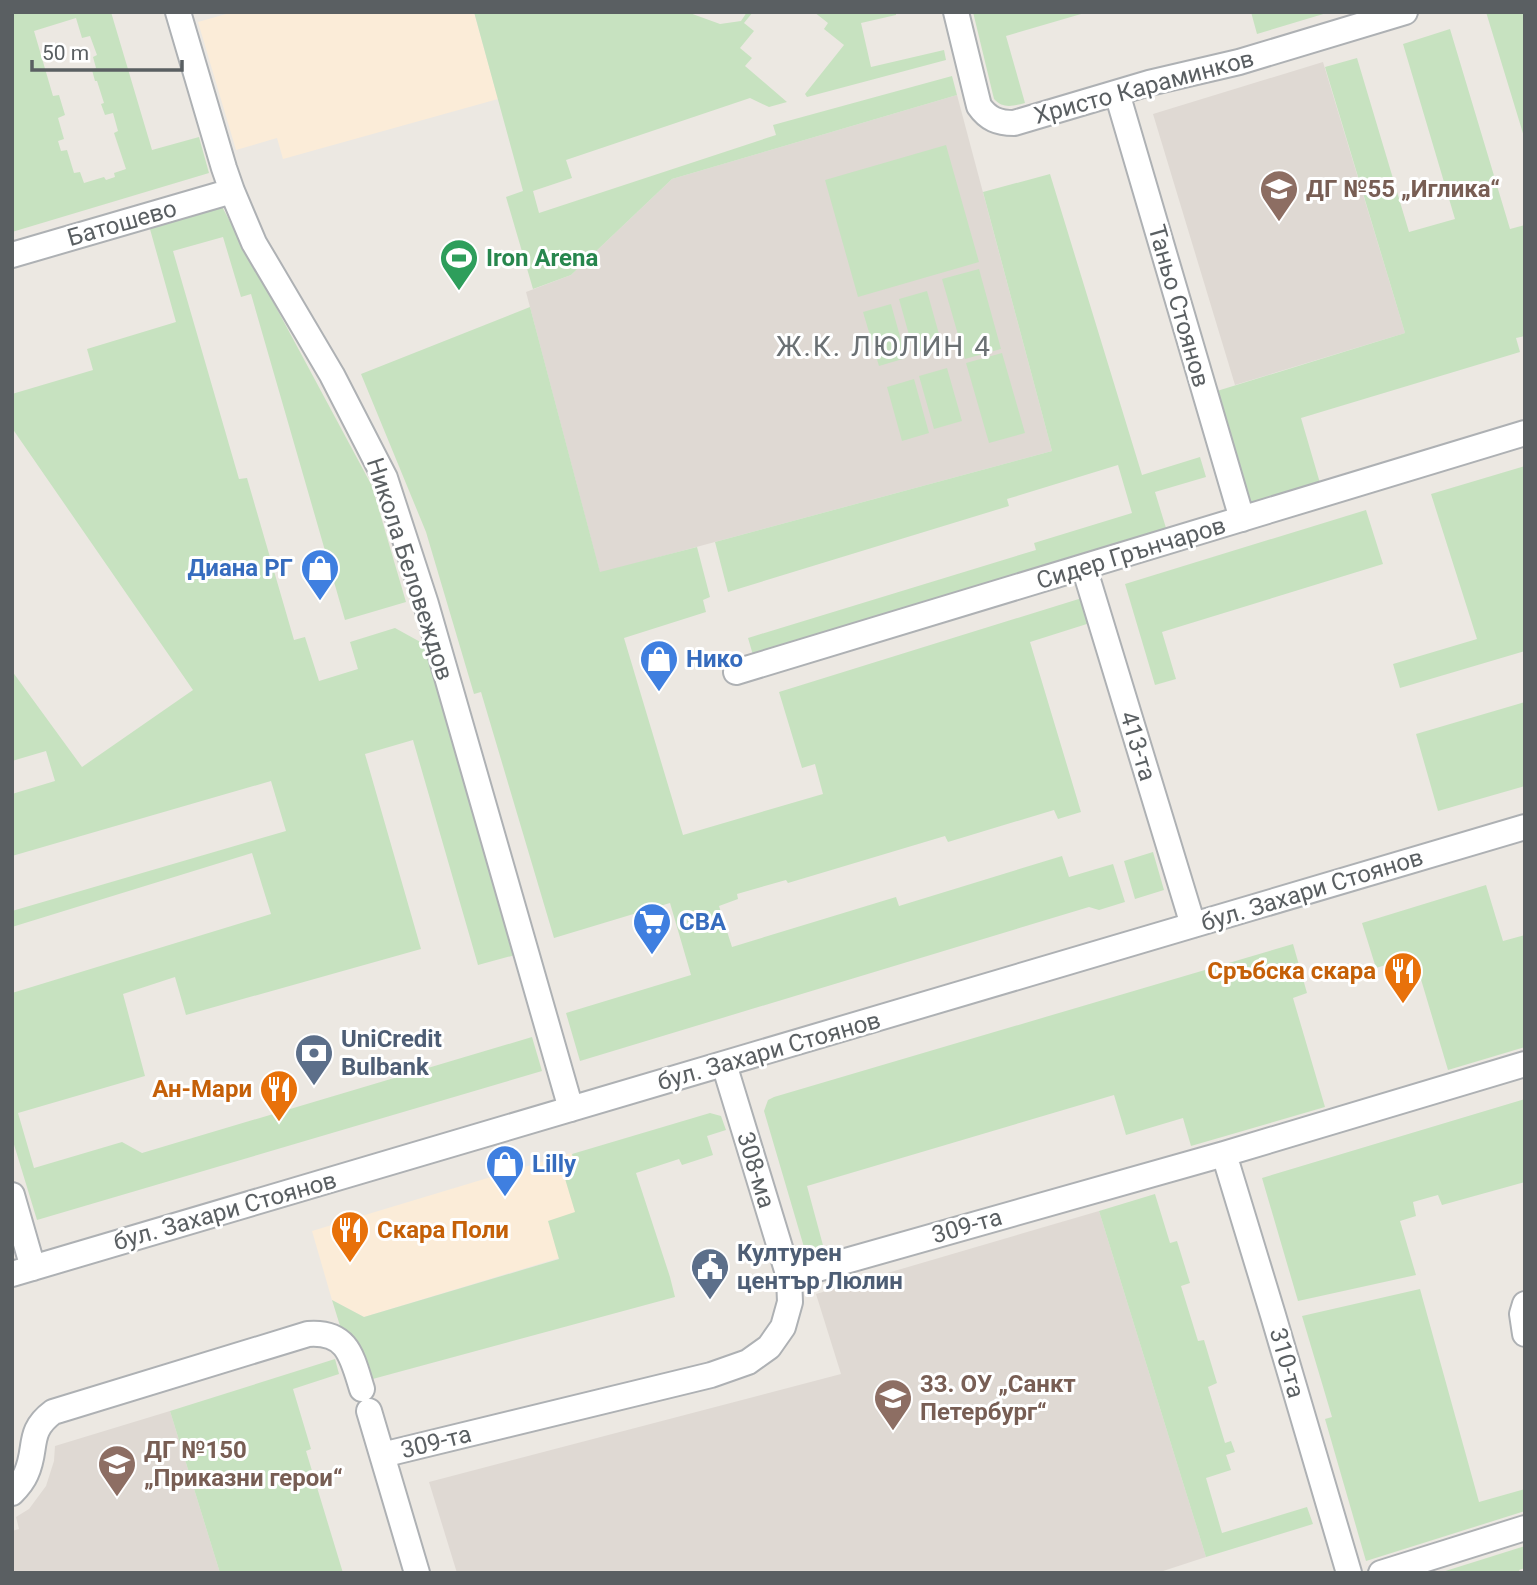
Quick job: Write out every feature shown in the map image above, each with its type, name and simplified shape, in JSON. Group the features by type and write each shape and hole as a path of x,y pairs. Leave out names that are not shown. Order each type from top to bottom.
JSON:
{"street":[{"name":"Никола Беловеждов","path":"178,12 232,191 254,243 332,375 385,478 426,604 571,1109"},
{"name":"Христо Караминков","path":"956,12 979,106 984,114 1003,123 1014,123 1239,62 1405,12"},
{"name":"Таньо Стоянов","path":"1117,93 1242,519"},
{"name":"Батошево","path":"12,254 232,191"},
{"name":"Сидер Грънчаров","path":"736,672 1525,433"},
{"name":"413-та","path":"1084,567 1193,925"},
{"name":"бул. Захари Стоянов","path":"23,1271 1525,827"},
{"name":"308-ма","path":"724,1064 789,1277"},
{"name":"309-та","path":"382,1455 711,1375 748,1362 769,1348 783,1326 790,1302 789,1277 1224,1154 1525,1064"},
{"name":"310-та","path":"1224,1154 1349,1573"},
{"path":"12,1195 23,1271"},
{"path":"1525,1304 1522,1314 1525,1334"},
{"path":"12,1493 26,1476 37,1427 53,1412 308,1334 319,1333 341,1342 353,1361 417,1573"},
{"path":"1381,1573 1525,1528"}],"shaded area":[{"path":"233,12 474,12 498,99 283,159 277,138 236,150 198,22"},
{"name":"ДГ №55 „Иглика“","path":"1323,62 1405,333 1235,385 1153,114"},
{"path":"957,95 1052,451 600,573 526,292 571,275 672,179"},
{"path":"571,1153 576,1168 564,1172 576,1212 559,1258 364,1317 332,1300 312,1231"},
{"name":"33. ОУ „Санкт Петербург“","path":"1099,1211 1206,1557 1157,1573 457,1573 429,1482 841,1374 816,1294"},
{"name":"ДГ №150 „Приказни герои“","path":"170,1411 220,1573 12,1573 12,1531 19,1529 16,1517 29,1509 46,1486 54,1461 55,1446"}],"green space":[{"path":"12,12 111,12 152,150 199,137 209,173 12,232","holes":["76,18 82,38 90,36 97,55 93,57 96,68 92,70 104,103 101,104 105,115 113,113 118,131 114,133 126,169 114,173 115,177 84,183 80,172 74,173 67,150 61,151 58,141 64,139 58,118 65,115 59,95 53,96 34,31"]},
{"path":"474,12 687,12 720,24 741,21 747,12 753,12 744,23 754,31 740,48 752,58 745,66 787,102 769,107 750,98 566,160 572,178 533,191 539,213 776,135 773,125 952,76 957,95 672,179 571,275 533,289 506,197 523,191"},
{"path":"814,12 896,12 896,15 861,23 871,67 944,50 946,60 807,97 805,94 844,45 824,29 828,23"},
{"path":"973,12 1088,12 1006,36 1025,103 1008,106 994,99"},
{"path":"1251,12 1330,12 1257,34"},
{"path":"1486,12 1525,12 1525,140"},
{"path":"1450,29 1510,229 1525,225 1525,336 1516,338 1520,352 1301,418 1320,483 1251,504 1217,391 1405,333 1325,67 1357,58 1409,232 1455,219 1403,44"},
{"path":"946,145 979,262 858,297 825,180"},
{"path":"1050,174 1142,475 1200,457 1206,477 1155,492 1166,528 753,655 748,638 1036,550 1034,543 1132,513 1118,465 1007,499 1009,506 728,592 715,542 1052,451 983,192"},
{"path":"219,201 372,486 406,602 345,620 251,294 241,297 223,237 173,251 239,479 247,478 294,640 305,637 319,681 358,669 350,642 395,628 424,644 515,955 478,965 413,740 365,754 421,949 186,1015 175,977 123,994 145,1076 18,1113 34,1168 122,1142 142,1153 532,1037 542,1071 37,1220 12,1138 12,993 271,914 252,853 12,927 12,911 286,831 271,781 12,856 12,794 55,781 46,751 12,761 12,671 82,767 193,690 12,428 12,394 93,370 87,349 176,322 148,222"},
{"path":"979,269 1001,349 965,359 942,279"},
{"path":"927,291 942,345 914,353 899,299"},
{"path":"891,304 906,358 879,366 863,312"},
{"path":"530,307 600,572 697,547 710,597 703,600 706,612 624,638 683,835 823,794 815,764 802,768 779,692 1082,598 1090,623 1030,642 1081,812 1058,819 1054,810 948,842 945,836 788,883 786,880 737,894 738,899 719,906 732,947 896,897 899,906 1062,856 1069,877 1113,864 1125,902 1099,910 1089,907 580,1061 566,1013 691,975 670,903 554,938 481,692 474,694 426,532 361,374"},
{"path":"1002,353 1025,433 989,443 966,363"},
{"path":"947,368 962,421 934,429 919,376"},
{"path":"914,379 929,433 902,441 887,387"},
{"path":"1525,466 1525,651 1400,688 1393,664 1477,639 1431,494"},
{"path":"1366,510 1383,564 1162,632 1176,679 1155,685 1125,584"},
{"path":"1525,702 1525,786 1438,811 1416,734"},
{"path":"1153,852 1164,890 1135,899 1124,861"},
{"path":"1486,885 1503,941 1525,935 1525,1047 1448,1070 1414,956 1376,968 1362,923"},
{"path":"1293,944 1307,993 1293,998 1325,1107 1191,1146 1183,1118 1126,1135 1114,1095 807,1186 824,1249 806,1254 764,1111 768,1100"},
{"path":"1525,1099 1525,1182 1442,1205 1438,1195 1413,1202 1416,1216 1400,1221 1416,1275 1298,1301 1262,1178"},
{"path":"710,1113 721,1116 726,1130 707,1136 713,1155 682,1165 679,1159 636,1173 675,1297 369,1380 341,1329 332,1300 364,1317 559,1259 548,1221 575,1212 563,1172 576,1168 572,1154"},
{"path":"1155,1194 1170,1243 1177,1241 1190,1283 1181,1286 1198,1341 1204,1340 1217,1383 1208,1387 1225,1443 1231,1441 1235,1452 1226,1455 1231,1470 1206,1478 1222,1533 1307,1507 1313,1524 1206,1557 1099,1211"},
{"path":"1420,1289 1479,1502 1525,1489 1525,1511 1366,1561 1325,1419 1332,1417 1302,1316"},
{"path":"335,1359 339,1374 293,1389 311,1449 306,1451 343,1573 220,1573 170,1411"},
{"path":"1525,1546 1525,1568 1519,1570 1520,1573 1439,1573"}],"place":[{"name":"ДГ №55 „Иглика“","path":"1279,223"},
{"name":"Iron Arena","path":"459,292"},
{"name":"Диана РГ","path":"320,602"},
{"name":"Нико","path":"659,693"},
{"name":"CBA","path":"652,956"},
{"name":"Сръбска скара","path":"1403,1005"},
{"name":"UniCredit Bulbank","path":"314,1087"},
{"name":"Ан-Мари","path":"279,1123"},
{"name":"Lilly","path":"505,1198"},
{"name":"Скара Поли","path":"350,1264"},
{"name":"Културен център Люлин","path":"710,1301"},
{"name":"33. ОУ „Санкт Петербург“","path":"893,1432"},
{"name":"ДГ №150 „Приказни герои“","path":"117,1498"}],"district":[{"name":"Ж.К. ЛЮЛИН 4","path":"884,346"}]}
